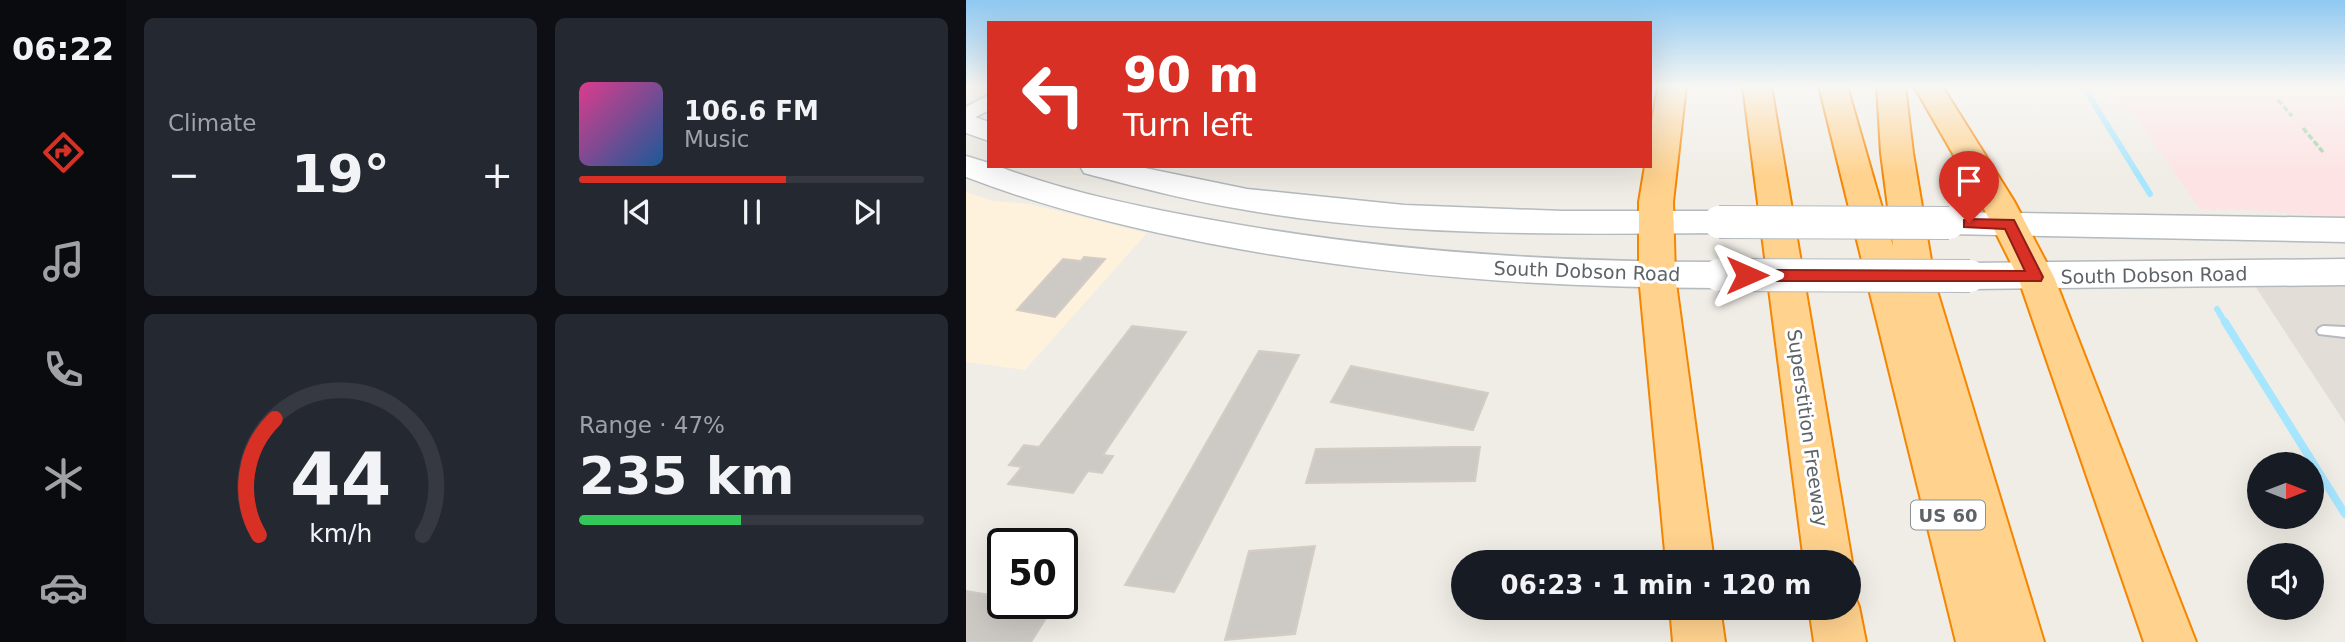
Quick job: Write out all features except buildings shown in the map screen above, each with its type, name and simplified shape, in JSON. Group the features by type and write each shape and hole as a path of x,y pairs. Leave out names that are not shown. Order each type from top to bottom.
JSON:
{"highway":[{"path":"1668,116 1656,202 1657,276 1688,550"},
{"name":"Superstition Freeway","path":"1761,116 1826,550"},
{"name":"US 60","path":"1841,116 1982,642"},
{"path":"1894,116 1917,284 2018,642"},
{"path":"1946,116 2009,224 2036,277 2170,642"},
{"path":"1696,620 1699,642"},
{"path":"1836,620 1840,642"}],"main road":[{"path":"966,123 987,131"},
{"name":"South Dobson Road","path":"966,166 1031,190 1144,218 1290,247 1416,262 1657,276 2036,277 2345,272"},
{"path":"1104,168 1214,194 1361,212 1503,222 1949,223 2345,230"}],"lane":[{"path":"2323,331 2345,332"}],"path":[{"path":"2303,128 2323,152"}],"shaded area":[{"path":"2135,116 2345,116 2345,217 2200,209"},
{"path":"966,192 992,201 1029,204 1147,233 1025,370 966,362"},
{"path":"2345,285 2345,423 2255,286"}],"waterway":[{"path":"2102,116 2150,194"},
{"path":"2217,309 2226,324"},
{"path":"2225,322 2345,514"}],"route":[{"path":"1747,275 2036,277 2009,224 1969,223"}]}
